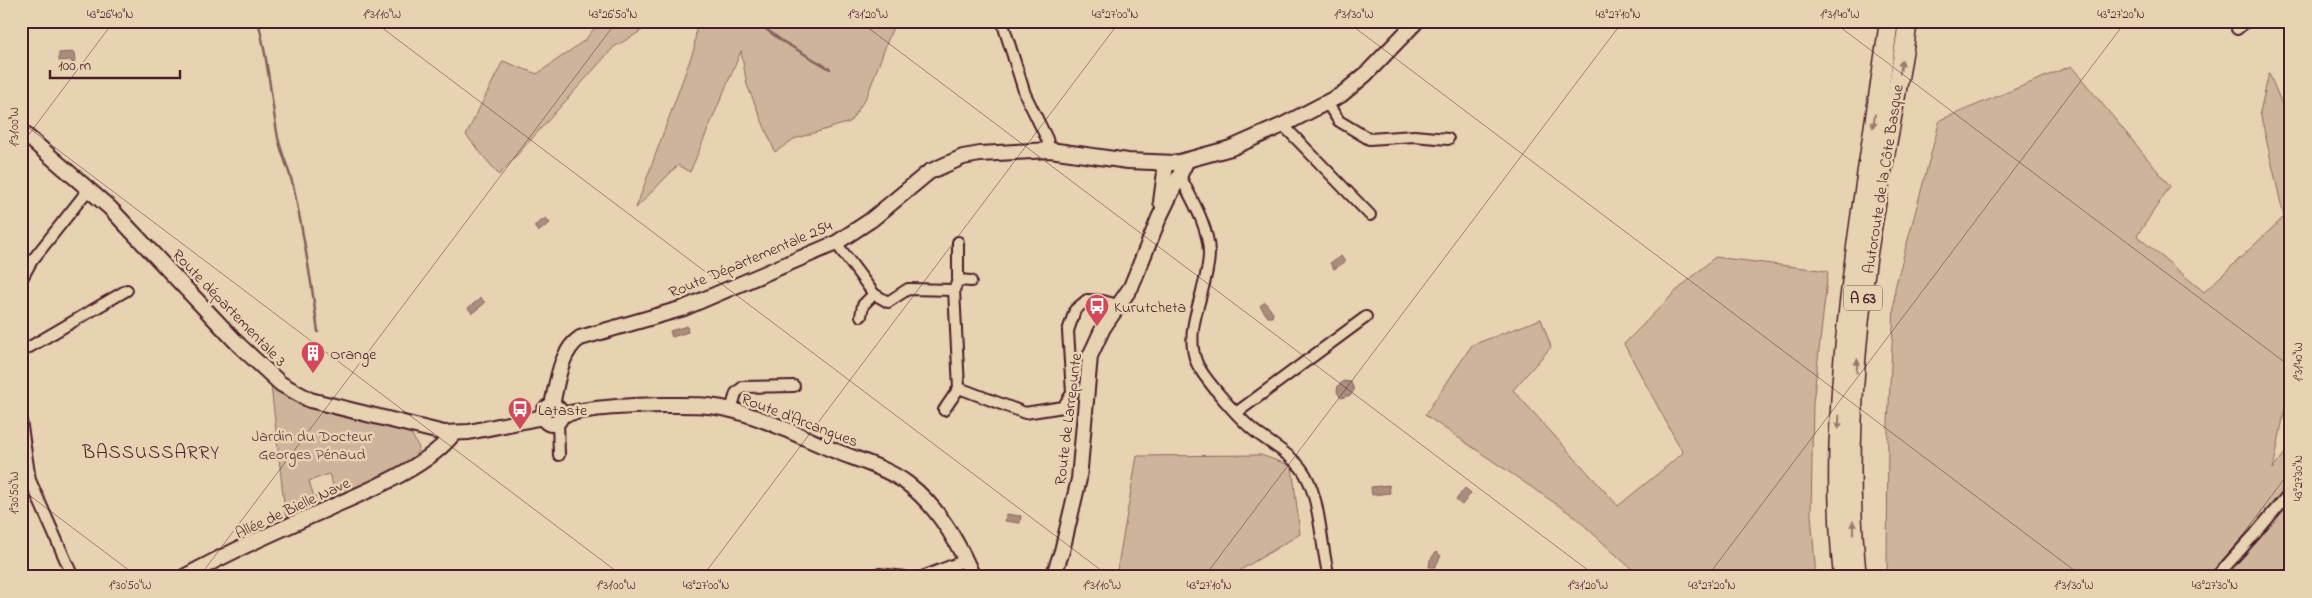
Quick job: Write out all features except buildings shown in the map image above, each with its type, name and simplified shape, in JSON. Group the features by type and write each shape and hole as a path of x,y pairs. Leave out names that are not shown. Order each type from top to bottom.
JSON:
{"highway":[{"name":"Autoroute de la Côte Basque","path":"1843,577 1840,542 1838,442 1843,345 1854,256 1889,21"},
{"name":"Autoroute de la Côte Basque","path":"1858,577 1854,542 1853,440 1858,344 1867,260 1908,21"}],"street":[{"path":"1002,21 1025,94 1047,139 1050,150"},
{"name":"Route Départementale 254","path":"557,414 559,376 572,343 580,338 684,308 836,243 871,220 929,172 945,164 963,157 980,154 1050,150 1128,161 1161,163 1187,160 1231,148 1327,103 1366,74 1416,21"},
{"path":"2237,29 2247,21"},
{"path":"1327,103 1339,120 1368,139 1414,136 1448,139"},
{"path":"1283,125 1370,215"},
{"name":"Route départementale 3","path":"21,131 110,208 239,345 281,384 310,400 434,432 453,434 543,417 546,408 557,414"},
{"name":"Route de Larrepunte","path":"1053,577 1062,551 1079,480 1090,356 1097,338 1131,287 1144,260 1173,181 1187,160"},
{"name":"Route de Larrepunte","path":"1161,163 1165,172 1173,181"},
{"path":"1173,181 1193,201 1208,241 1209,253 1205,283 1194,329 1196,362 1236,413 1255,431 1289,456 1312,486 1329,577"},
{"path":"21,298 21,280 31,262 84,195"},
{"path":"944,410 960,388 956,285 958,242"},
{"path":"836,243 874,294 888,302 908,289 956,285 971,280"},
{"path":"21,352 127,290"},
{"path":"860,316 863,305 874,294"},
{"path":"960,388 1025,413 1063,407 1072,393 1068,331 1076,310 1088,300 1104,301 1118,305"},
{"path":"1236,413 1366,317"},
{"path":"731,410 736,393 743,387 794,386"},
{"name":"Route d'Arcangues","path":"557,414 591,408 701,405 731,410 806,438 896,476 908,484 923,499 947,530 966,560 973,577"},
{"path":"557,414 560,455"},
{"path":"21,420 30,480 73,577"},
{"name":"Allée de Bielle Nave","path":"412,466 430,444 434,432"},
{"name":"Allée de Bielle Nave","path":"184,577 329,508 373,490 437,451 453,434"},
{"path":"2216,577 2291,491"},
{"path":"922,577 966,560"},
{"path":"861,577 879,574 904,577"}],"green space":[{"path":"600,21 658,21 614,47 499,175 466,135 503,61 537,74 585,40"},
{"path":"697,21 895,21 867,96 850,122 794,139 775,152 747,85 741,51 690,172 678,165 636,208 694,49"},
{"path":"2071,66 2170,186 2137,236 2204,292 2284,217 2260,112 2269,73 2291,126 2291,393 2287,398 2273,469 2291,445 2291,484 2287,489 2291,493 2291,577 1887,577 1888,423 1895,288 1940,120"},
{"path":"1715,257 1828,271 1813,403 1811,514 1816,577 1640,577 1574,516 1425,415 1472,345 1541,319 1551,347 1513,390 1618,506 1683,453 1624,344 1674,293"},
{"name":"Jardin du Docteur Georges Pénaud","path":"271,385 286,396 320,411 411,433 419,448 406,464 394,471 367,484 333,496 331,491 335,490 329,474 309,481 314,497 318,496 321,506 286,522"},
{"path":"1261,455 1292,466 1300,534 1229,577 1116,577 1137,456"}],"shaded area":[{"path":"74,52 75,62 72,63 71,60 59,61 59,53"},
{"path":"546,218 550,223 538,232 534,226"},
{"path":"1341,256 1345,262 1334,269 1330,263"},
{"path":"481,298 485,303 472,313 468,308"},
{"path":"1265,302 1273,313 1272,317 1268,317 1260,306"},
{"path":"687,326 688,332 672,337 670,331"},
{"path":"1344,381 1351,382 1354,390 1351,395 1341,398 1337,392 1338,386"},
{"path":"1389,485 1390,493 1372,495 1371,487"},
{"path":"1465,488 1471,493 1462,505 1456,500"},
{"path":"1006,514 1021,516 1020,523 1005,521"},
{"path":"1436,552 1441,556 1435,567 1429,567 1430,560"}],"waterway":[{"path":"258,21 267,64 278,138 292,183 301,225 318,332"},
{"path":"755,21 782,41 830,69"}],"place":[{"name":"Kurutcheta","path":"1097,327"},
{"name":"Orange","path":"313,374"},
{"name":"Lataste","path":"520,430"}],"district":[{"name":"BASSUSSARRY","path":"151,451"}]}
